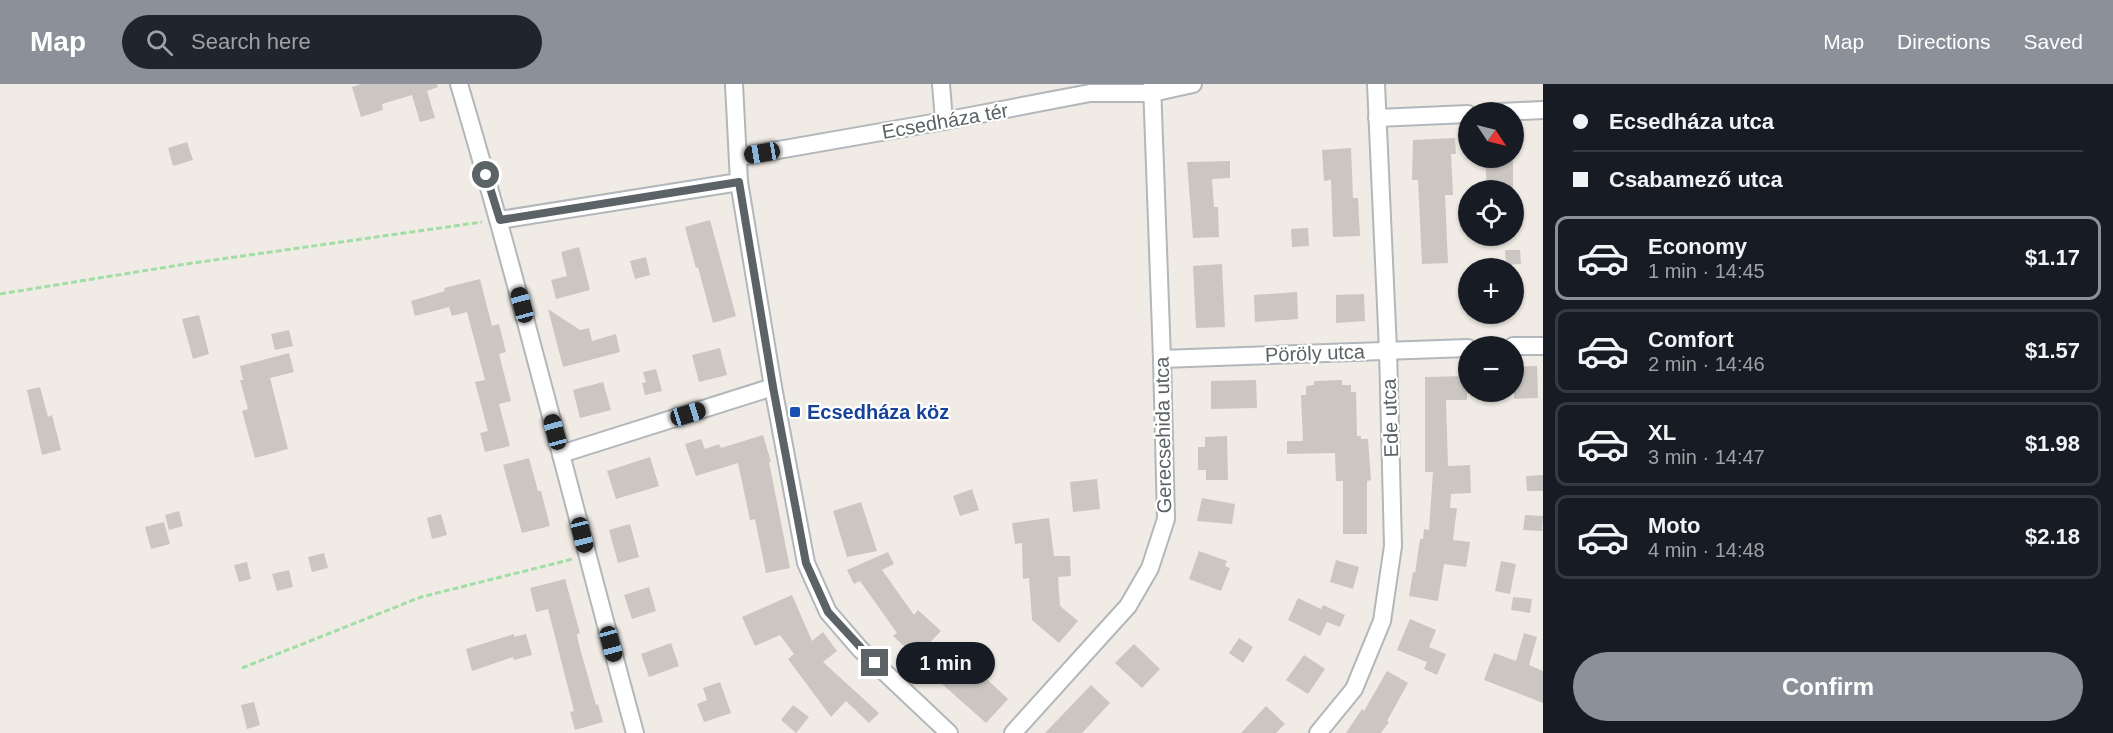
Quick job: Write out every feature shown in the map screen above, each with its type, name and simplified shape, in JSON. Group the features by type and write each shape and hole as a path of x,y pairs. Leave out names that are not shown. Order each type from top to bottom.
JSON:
{"street":[{"path":"459,84 500,220 636,733"},
{"path":"734,84 739,182 773,387 806,563 828,612 860,649 949,733"},
{"path":"941,84 944,122"},
{"name":"Ecsedháza tér","path":"739,157 944,122 1090,93 1193,84"},
{"name":"Ede utca","path":"1318,733 1354,689 1382,621 1393,546 1388,350 1376,84"},
{"name":"Gerecsehida utca","path":"1013,733 1128,606 1150,568 1166,519 1152,88"},
{"path":"1524,111 1543,111"},
{"path":"1377,118 1458,114"},
{"path":"500,220 739,182"},
{"path":"1524,346 1543,346"},
{"name":"Pöröly utca","path":"1162,358 1458,348"},
{"path":"561,454 773,387"}],"path":[{"path":"0,294 186,264 500,220"},
{"path":"242,668 421,597 587,555"}],"building":[{"path":"361,84 437,84 438,87 427,91 435,118 420,122 412,95 382,104 383,110 361,117 352,87"},
{"path":"1455,138 1456,154 1451,154 1453,195 1445,195 1448,263 1422,264 1418,180 1412,180 1413,140"},
{"path":"187,142 193,160 173,166 168,148"},
{"path":"1351,148 1353,198 1358,198 1360,236 1333,237 1331,180 1324,181 1322,150"},
{"path":"1230,161 1230,178 1212,179 1214,207 1218,207 1219,237 1193,238 1187,162"},
{"path":"1486,168 1513,168 1513,180 1486,180"},
{"path":"710,220 736,316 713,323 685,227"},
{"path":"1308,228 1309,246 1292,247 1291,229"},
{"path":"579,247 590,290 556,299 551,280 567,276 561,252"},
{"path":"1505,250 1520,250 1521,258 1506,258"},
{"path":"646,257 650,275 635,279 630,261"},
{"path":"1222,264 1225,327 1196,328 1193,266"},
{"path":"480,279 492,326 499,324 506,352 499,354 511,401 499,404 510,446 485,452 480,433 488,431 475,382 485,380 467,312 452,316 449,307 415,316 411,301 445,291 444,288"},
{"path":"1297,292 1298,319 1255,322 1254,295"},
{"path":"1364,294 1365,321 1336,323 1336,295"},
{"path":"548,309 580,330 589,328 592,341 616,334 620,352 563,367"},
{"path":"199,315 209,354 193,359 182,319"},
{"path":"289,330 293,346 275,350 271,334"},
{"path":"720,348 727,375 699,382 692,355"},
{"path":"289,353 294,372 270,378 288,449 255,458 242,411 248,409 240,380 243,380 240,366"},
{"path":"1537,366 1538,398 1524,399 1524,367"},
{"path":"656,369 662,391 645,395 642,383 646,382 643,372"},
{"path":"1458,376 1458,400 1446,400 1448,466 1470,465 1471,493 1451,494 1450,508 1457,508 1453,540 1470,542 1466,567 1444,564 1438,601 1409,596 1420,539 1423,539 1424,529 1429,530 1433,472 1425,472 1425,377"},
{"path":"1256,380 1257,408 1211,409 1211,381"},
{"path":"1342,380 1342,385 1351,385 1351,392 1356,392 1357,436 1361,436 1361,439 1368,439 1371,480 1367,481 1367,534 1343,534 1343,481 1336,481 1335,453 1287,454 1287,441 1303,441 1301,395 1306,395 1306,386 1314,385 1314,381"},
{"path":"603,382 611,410 580,418 573,390"},
{"path":"40,387 48,417 52,415 61,450 42,455 27,390"},
{"path":"763,435 771,462 769,462 790,568 766,573 755,519 750,520 738,463 696,476 685,444 701,439 705,449 719,444 721,448"},
{"path":"1227,436 1228,480 1206,480 1206,470 1198,470 1198,447 1205,447 1205,437"},
{"path":"650,457 659,486 616,499 607,471"},
{"path":"529,458 550,526 522,533 503,465"},
{"path":"1543,475 1543,491 1527,491 1526,476"},
{"path":"1097,479 1100,509 1073,512 1070,482"},
{"path":"972,489 979,510 960,516 953,496"},
{"path":"1202,498 1235,504 1232,524 1197,521"},
{"path":"861,502 877,551 847,557 833,511"},
{"path":"179,511 183,526 169,530 165,515"},
{"path":"441,514 447,535 432,539 427,518"},
{"path":"1525,515 1543,516 1542,531 1523,530"},
{"path":"1049,518 1054,556 1070,556 1071,576 1058,577 1060,606 1078,621 1059,643 1032,620 1029,578 1023,579 1022,543 1015,544 1012,523"},
{"path":"164,522 170,544 151,549 145,527"},
{"path":"630,524 639,557 618,563 609,530"},
{"path":"1199,551 1227,561 1225,566 1230,568 1221,591 1189,579"},
{"path":"888,552 894,564 882,570 914,615 918,610 941,631 916,657 893,636 897,633 860,581 854,584 847,570"},
{"path":"324,553 328,568 312,572 308,557"},
{"path":"1336,560 1359,567 1353,589 1330,582"},
{"path":"1501,561 1516,564 1510,594 1495,591"},
{"path":"247,562 251,579 239,582 234,565"},
{"path":"289,570 293,587 277,591 272,574"},
{"path":"565,579 580,633 577,634 578,641 603,722 575,730 570,712 574,711 548,609 536,612 530,588"},
{"path":"649,587 656,611 632,619 624,595"},
{"path":"792,595 812,641 823,632 837,651 823,662 879,713 869,723 846,701 831,717 788,659 794,654 780,635 755,646 742,617"},
{"path":"1513,597 1532,599 1530,613 1511,610"},
{"path":"1298,598 1321,609 1323,605 1345,615 1340,627 1327,622 1320,636 1288,620"},
{"path":"1410,619 1436,630 1429,647 1446,654 1437,675 1424,669 1427,662 1397,650"},
{"path":"1524,633 1537,637 1529,665 1543,671 1543,703 1484,680 1494,653 1516,661"},
{"path":"514,634 514,637 526,634 532,655 514,660 513,657 472,671 466,649"},
{"path":"1239,638 1253,647 1243,663 1229,653"},
{"path":"671,643 679,666 649,677 641,654"},
{"path":"1134,644 1160,669 1142,688 1115,663"},
{"path":"961,648 978,665 975,668 1008,699 986,723 941,683 944,680 937,673"},
{"path":"1304,655 1325,669 1308,694 1286,680"},
{"path":"1387,671 1408,683 1387,721 1389,722 1381,733 1346,733 1362,709 1364,711"},
{"path":"720,682 731,713 704,722 697,704 707,700 703,688"},
{"path":"1091,685 1110,703 1082,733 1045,733"},
{"path":"254,702 260,725 247,729 241,705"},
{"path":"793,705 809,717 796,733 781,720"},
{"path":"1266,706 1285,724 1276,733 1241,733"}],"place":[{"name":"Ecsedháza köz","path":"795,412"}],"route":[{"path":"486,175 500,220 739,182 773,387 806,563 828,612 875,663"}]}
